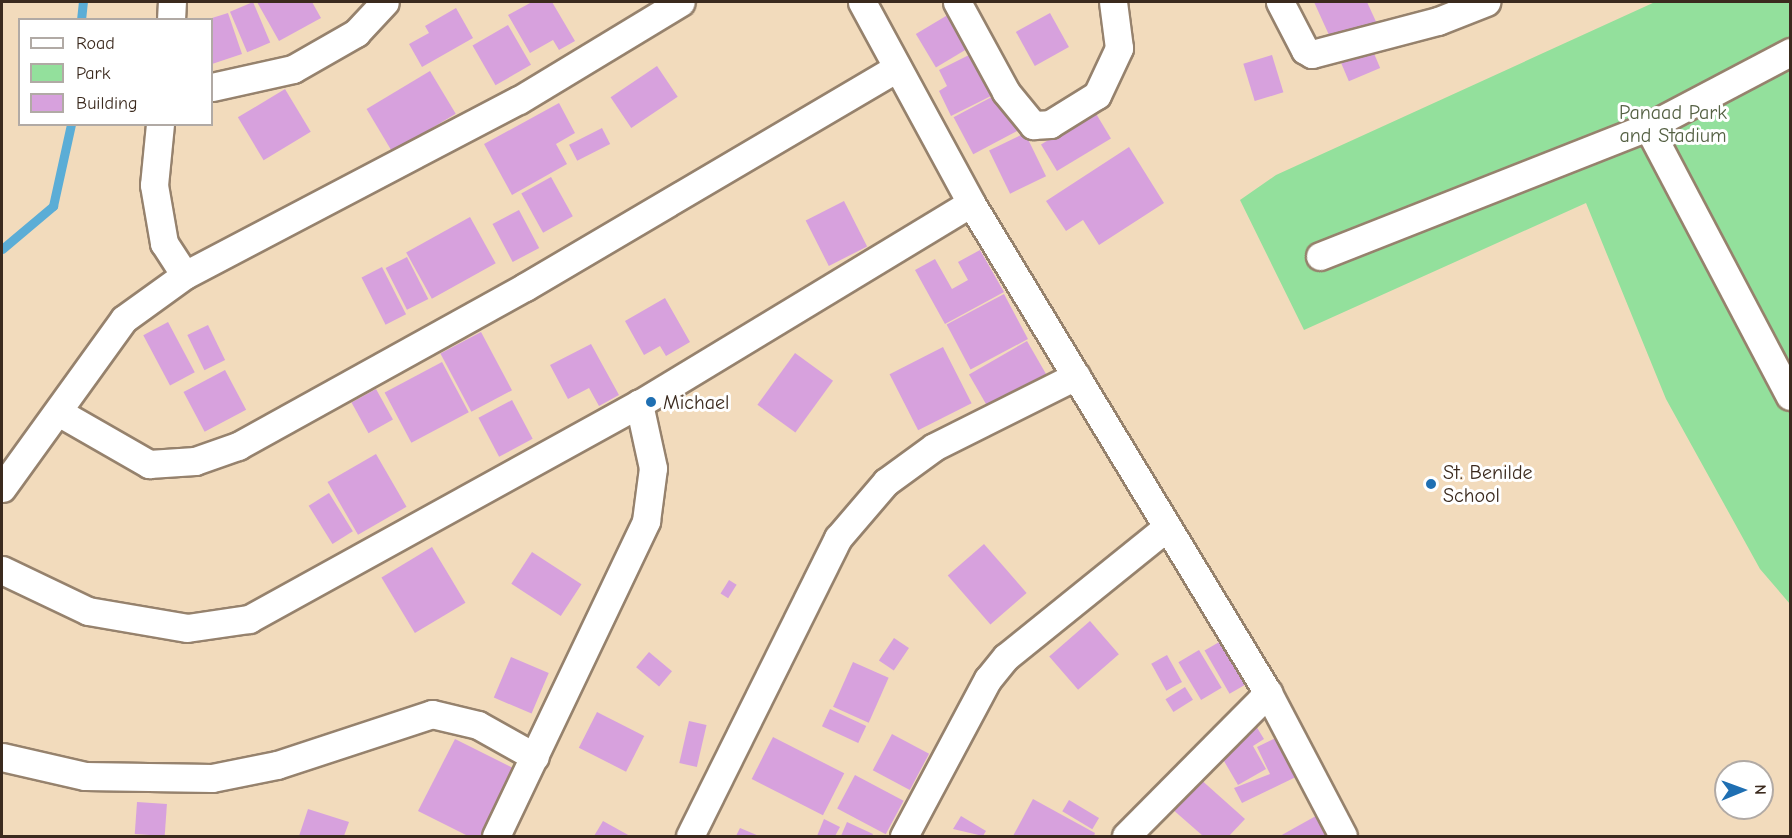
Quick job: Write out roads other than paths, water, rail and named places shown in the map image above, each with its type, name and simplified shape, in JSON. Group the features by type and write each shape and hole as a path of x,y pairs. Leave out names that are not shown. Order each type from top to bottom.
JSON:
{"street":[{"path":"171,18 172,2"},
{"path":"213,87 293,69 356,33 385,2"},
{"path":"2,488 60,413 124,319 185,275 519,100 681,2"},
{"path":"862,2 972,203 1268,693 1343,837"},
{"path":"957,2 1006,92 1033,125 1050,124 1097,95 1119,48 1113,2"},
{"path":"1280,2 1305,50 1312,54 1438,21 1486,2"},
{"path":"1320,256 1648,127 1791,51"},
{"path":"60,413 149,464 195,461 238,446 525,287 897,68"},
{"path":"160,126 154,185 162,232 185,275"},
{"path":"1648,127 1791,396"},
{"path":"2,570 88,611 187,628 249,619 639,404 972,203"},
{"path":"690,837 838,538 886,482 934,447 1076,376"},
{"path":"496,837 645,521 653,468 639,404"},
{"path":"904,837 988,679 1006,657 1167,527"},
{"path":"1126,837 1268,693"},
{"path":"2,757 85,776 212,778 277,765 432,714 478,725 535,757"}],"waterway":[{"path":"81,18 83,2"},
{"path":"2,249 53,206 71,126"}],"place":[{"name":"Michael","path":"651,402"},
{"name":"St. Benilde School","path":"1431,484"}],"park label":[{"name":"Panaad Park and Stadium","path":"1673,124"}]}
